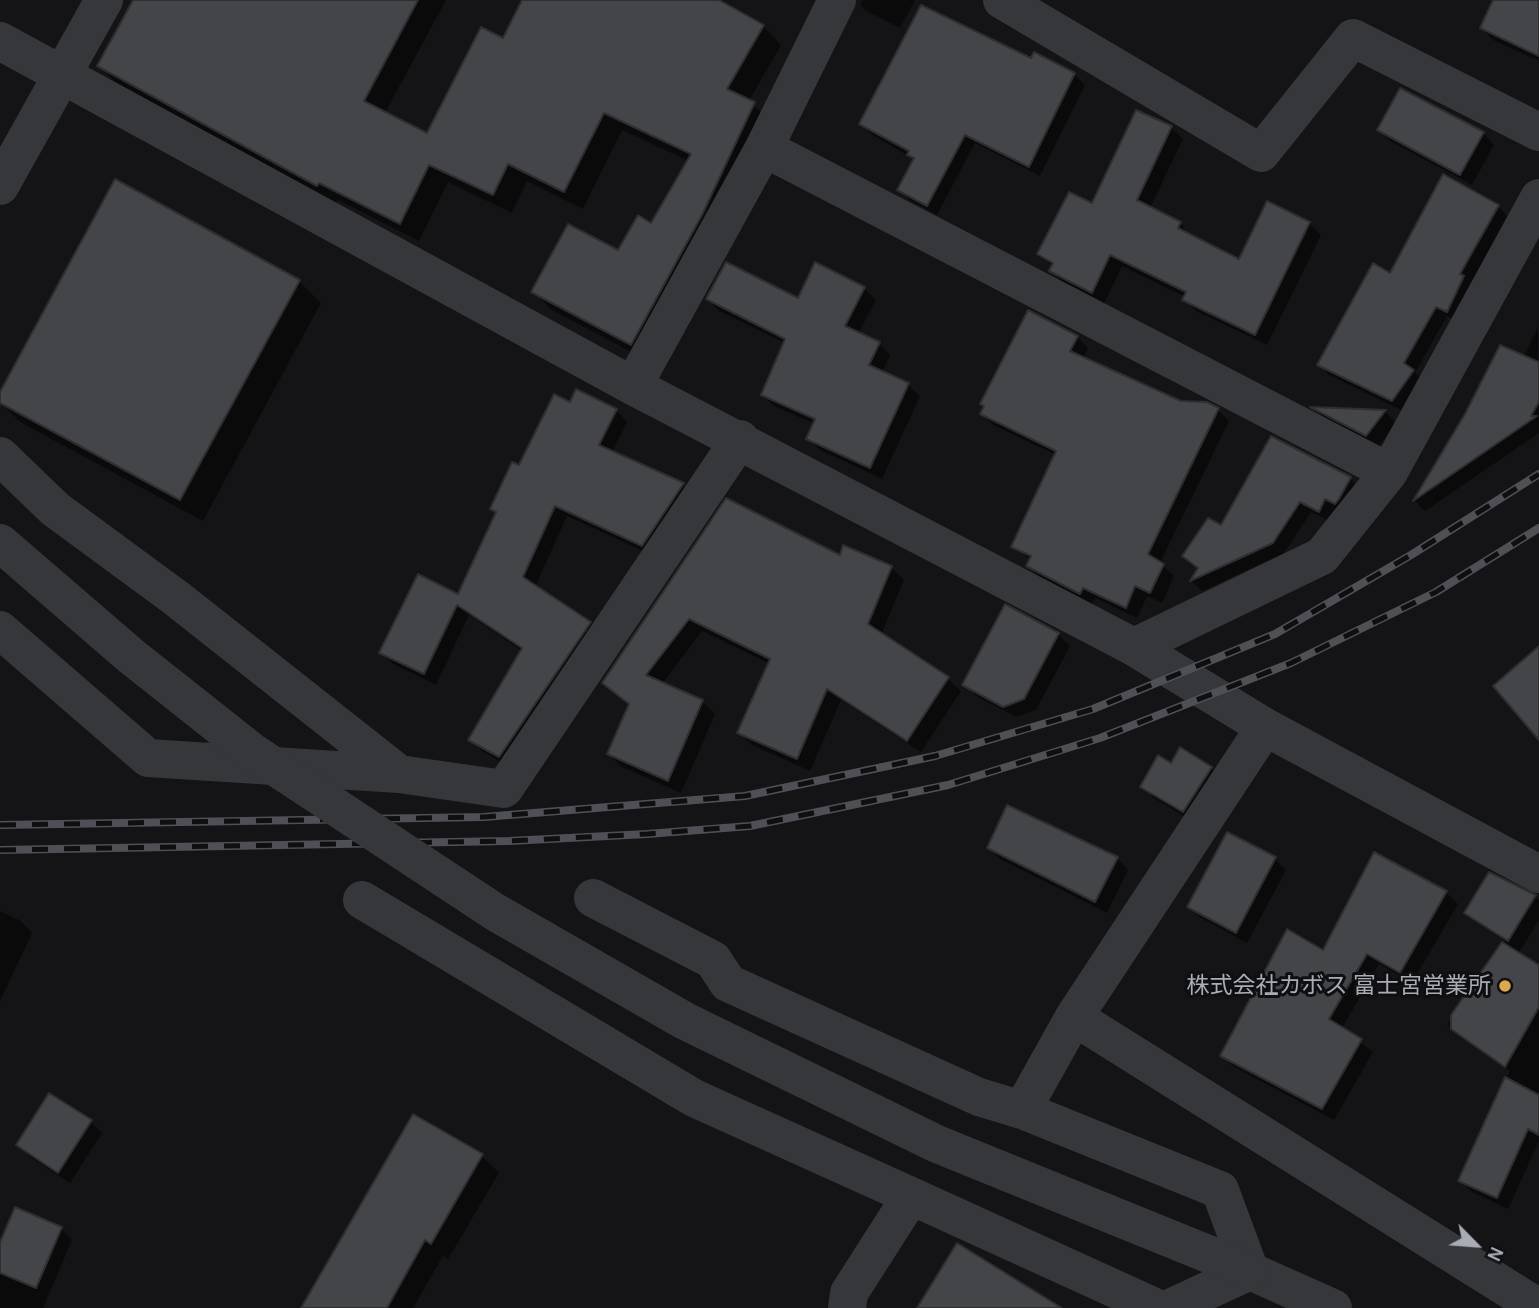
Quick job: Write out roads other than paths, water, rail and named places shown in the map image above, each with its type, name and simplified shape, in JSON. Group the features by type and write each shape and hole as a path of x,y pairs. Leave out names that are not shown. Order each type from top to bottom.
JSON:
{"street":[{"path":"0,186 104,0"},
{"path":"633,386 764,148 837,0"},
{"path":"1002,0 1261,153 1353,38 1539,132"},
{"path":"0,41 633,386 740,439 1134,647 1265,727 1539,874"},
{"path":"764,148 1389,472"},
{"path":"1134,647 1321,555 1389,472 1539,198"},
{"path":"0,630 148,758 399,774 505,789 740,439"},
{"path":"0,456 55,509 176,598 399,774"},
{"path":"0,543 131,656 251,751 495,912 685,1021 937,1144 1250,1271 1333,1308"},
{"path":"1022,1110 1074,1017 1265,727"},
{"path":"593,898 713,960 729,983 979,1097 1022,1110 1220,1190 1250,1271"},
{"path":"362,900 694,1098 1157,1308"},
{"path":"1074,1017 1539,1308"},
{"path":"847,1308 849,1293 911,1196"},
{"path":"1170,1308 1250,1271"}],"railway":[{"path":"0,825 484,817 745,796 935,756 1093,709 1275,634 1411,555 1539,474"},
{"path":"0,850 509,841 647,834 750,826 948,785 1100,738 1291,663 1436,592 1539,528"}],"place":[{"name":"株式会社カボス 富士宮営業所","path":"1505,986"}]}
